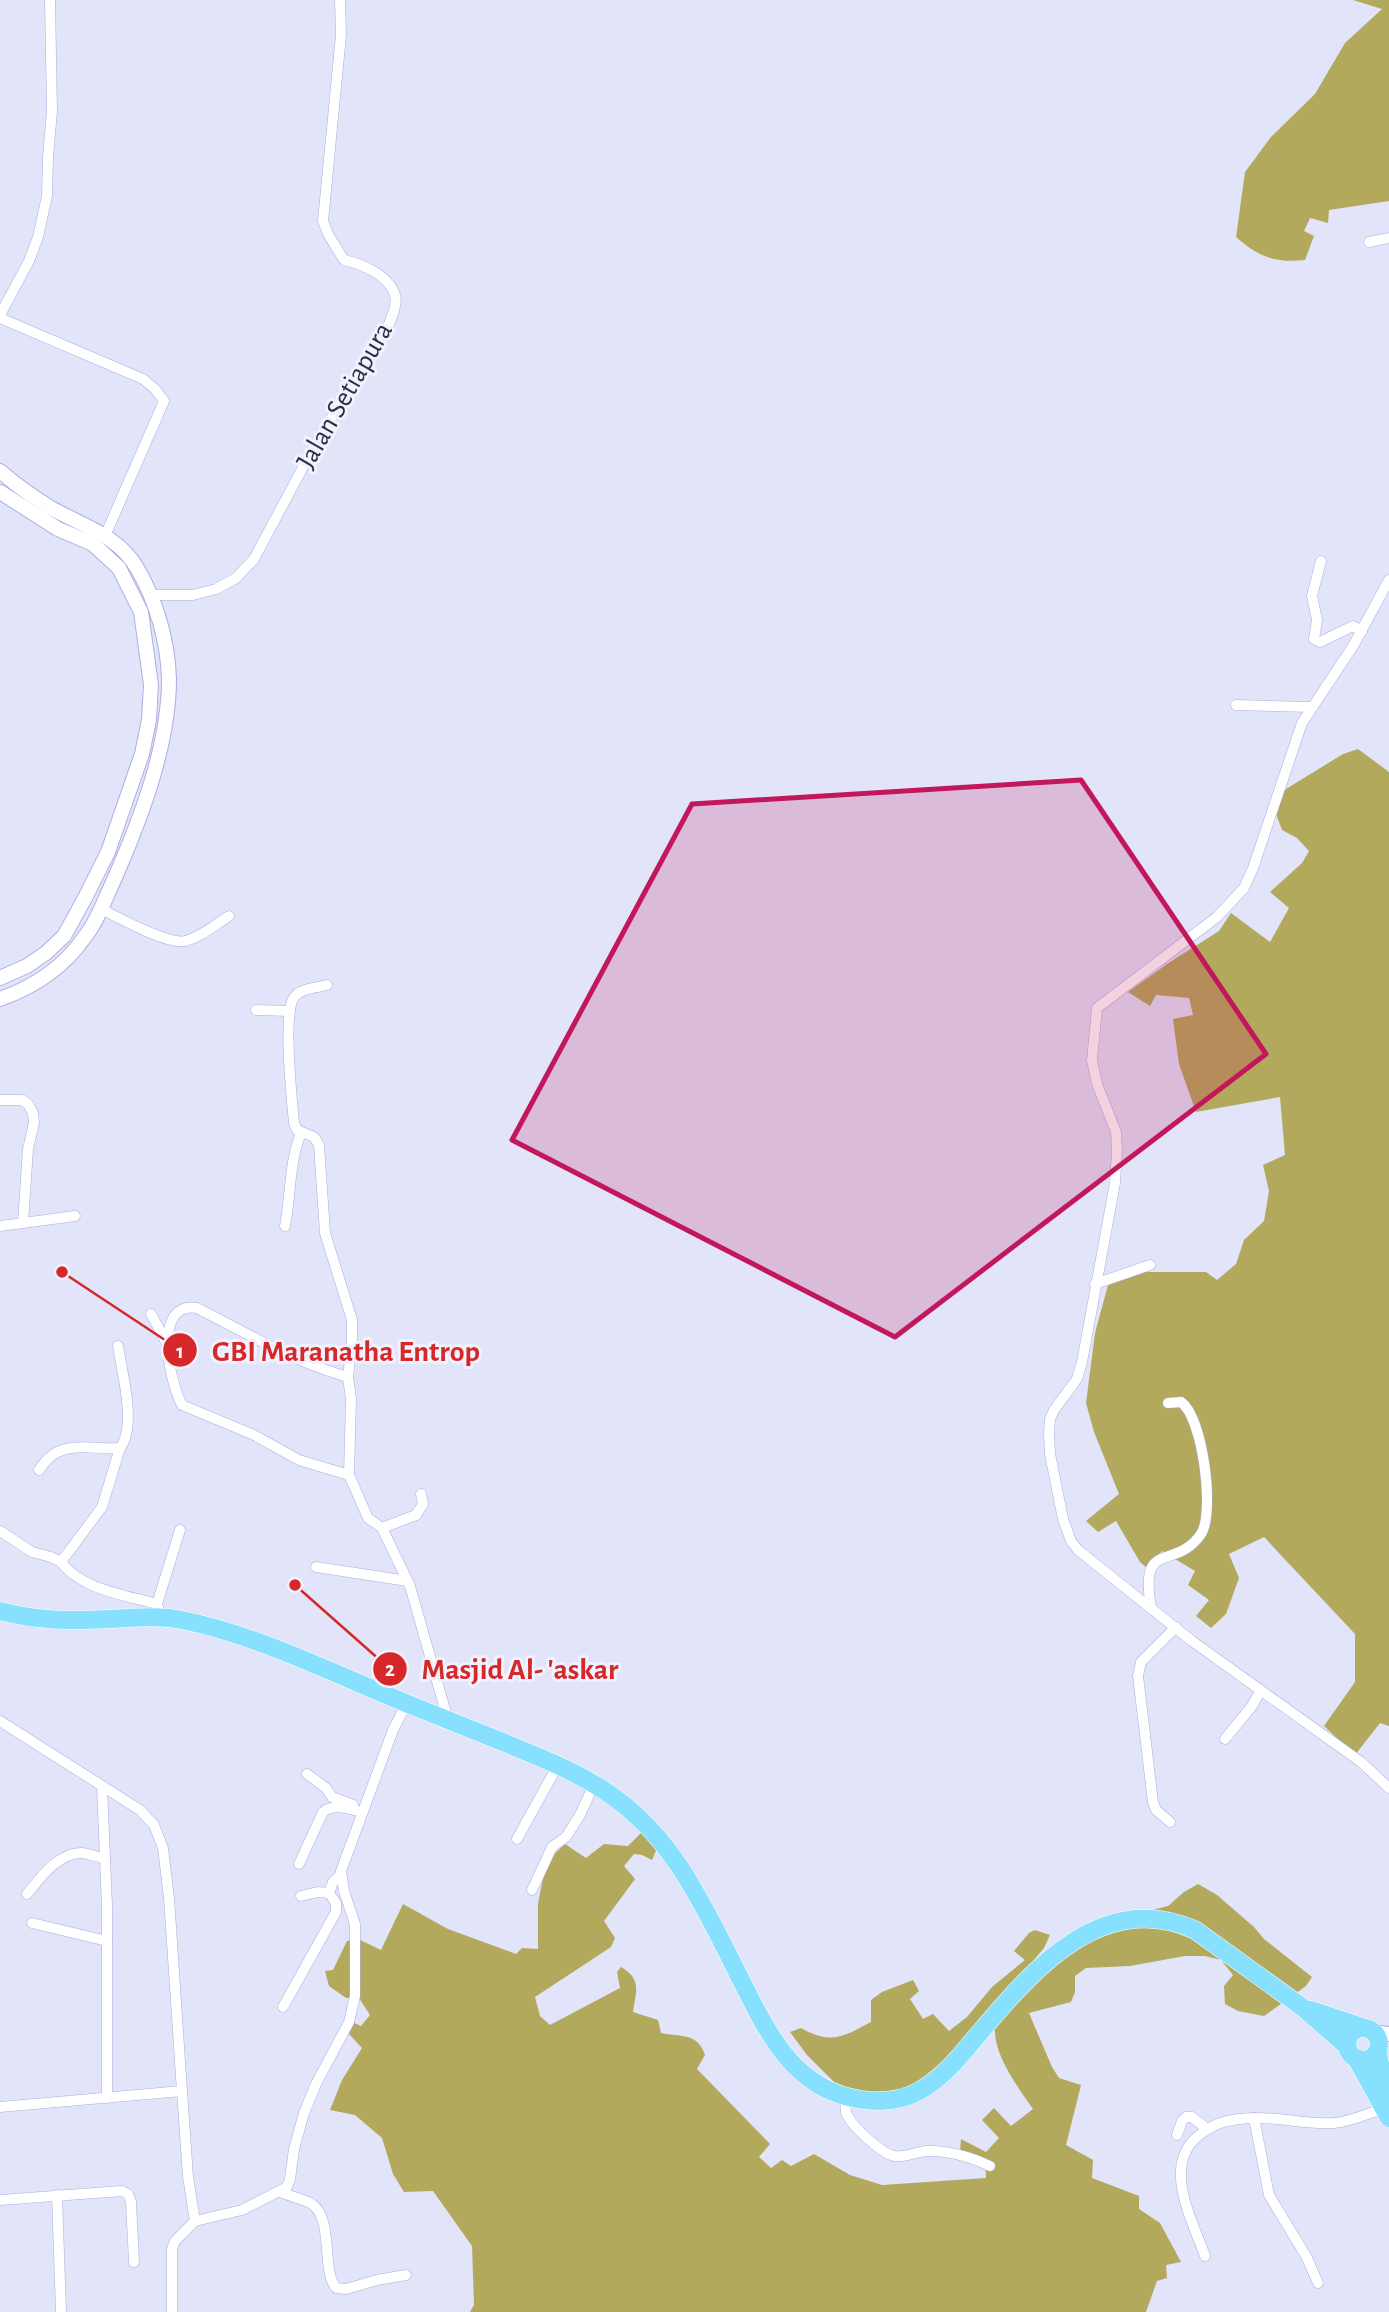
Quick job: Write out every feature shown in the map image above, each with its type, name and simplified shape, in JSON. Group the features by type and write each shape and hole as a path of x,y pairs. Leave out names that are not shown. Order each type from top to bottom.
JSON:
{"highway":[{"path":"0,1611 27,1617 81,1620 159,1610 239,1635 558,1765 594,1784 645,1823 668,1851 693,1888 779,2048 796,2068 816,2084 846,2096 865,2101 883,2101 920,2091 950,2068 1036,1969 1069,1943 1111,1924 1138,1919 1160,1919 1180,1923 1212,1940 1301,2007 1352,2053 1373,2085 1387,2099"},
{"path":"1301,2007 1379,2040"},
{"path":"1352,2053 1352,2033 1379,2040"},
{"path":"1352,2053 1366,2059 1379,2040"},
{"path":"1379,2040 1387,2099"}],"street":[{"path":"50,0 52,111 47,196 38,237 29,261 0,316 143,379 164,401 105,536"},
{"name":"Jalan Setiapura","path":"133,595 193,595 216,589 236,578 254,559 318,439 387,329 395,309 395,295 387,283 362,264 344,260 328,234 324,221 340,48 340,0"},
{"path":"1370,242 1389,238"},
{"path":"0,471 48,506 105,536 125,551 137,568 150,596 168,660 166,713 151,781 135,831 101,909 85,938 45,979 0,999"},
{"path":"0,492 58,529 93,544 119,568 141,612 151,685 149,720 142,754 108,852 64,936 47,953 0,978"},
{"path":"1321,561 1312,596 1317,620 1314,639 1320,642 1328,640 1353,626 1362,631"},
{"path":"1389,580 1362,631 1302,723 1244,888 1217,917 1097,1008 1092,1060 1097,1084 1116,1132 1115,1183 1082,1362 1077,1379 1050,1419 1050,1454 1063,1519 1071,1541 1093,1564 1361,1762 1389,1788"},
{"path":"1236,705 1312,706"},
{"path":"101,909 176,942 194,937 229,916"},
{"path":"327,985 299,992 292,1000 288,1022 294,1123 301,1133 314,1137 319,1145 325,1233 352,1320 348,1377 351,1399 349,1475 368,1518 382,1528 408,1581 417,1604 448,1720"},
{"path":"256,1010 290,1011"},
{"path":"0,1100 22,1100 33,1112 23,1223"},
{"path":"285,1226 292,1160 301,1133"},
{"path":"0,1226 75,1216"},
{"path":"1095,1284 1150,1265"},
{"path":"348,1377 302,1362 268,1347 197,1308 184,1308 179,1311 168,1331 167,1344 173,1382 182,1405 254,1435 299,1460 349,1475"},
{"path":"151,1314 167,1344"},
{"path":"61,1562 102,1507 127,1431 128,1411 118,1346"},
{"path":"1151,1607 1148,1573 1164,1556 1188,1548 1207,1522 1202,1453 1194,1417 1188,1406 1181,1402 1168,1404"},
{"path":"39,1470 48,1457 68,1448 120,1448"},
{"path":"382,1528 416,1515 423,1504 421,1494"},
{"path":"0,1531 32,1552 61,1562 69,1573 81,1581 159,1610 180,1530"},
{"path":"316,1567 408,1581"},
{"path":"1170,1822 1156,1810 1153,1802 1138,1676 1141,1662 1175,1627"},
{"path":"1225,1739 1252,1706 1261,1690"},
{"path":"329,1893 333,1882 340,1875 394,1730 407,1703"},
{"path":"0,1721 140,1810 154,1825 163,1848 169,1898 188,2177 195,2221"},
{"path":"517,1839 558,1765"},
{"path":"307,1774 326,1788 332,1797 363,1810"},
{"path":"531,1890 552,1847 566,1837 580,1815 594,1784"},
{"path":"102,1786 107,1941 107,2098"},
{"path":"299,1864 327,1808 363,1810"},
{"path":"27,1894 56,1863 69,1857 79,1853 105,1858"},
{"path":"172,2312 172,2249 175,2241 195,2221 242,2210 280,2192 290,2179 294,2149 304,2112 349,2022 355,1996 355,1924 340,1875"},
{"path":"283,2007 336,1912 336,1902 329,1893 318,1892 301,1896"},
{"path":"32,1923 107,1941"},
{"path":"0,2107 182,2091"},
{"path":"846,2096 847,2114 851,2120 885,2152 896,2157 939,2151 972,2158 990,2166"},
{"path":"1205,2256 1185,2200 1180,2177 1184,2150 1207,2129 1224,2120 1254,2118 1337,2123 1387,2099"},
{"path":"1177,2135 1186,2116 1207,2129"},
{"path":"1254,2118 1269,2195 1307,2256 1318,2283"},
{"path":"0,2200 114,2190 128,2194 133,2221 134,2262"},
{"path":"280,2192 316,2208 327,2245 331,2279 336,2288 346,2289 406,2275"},
{"path":"57,2195 61,2312"}],"highlighted area":[{"path":"1081,780 1266,1054 895,1337 512,1140 692,804"}],"shaded area":[{"path":"1353,0 1389,0 1389,201 1329,210 1328,223 1310,218 1304,231 1314,236 1305,260 1268,257 1236,237 1245,172 1271,137 1315,94 1345,43 1382,9"},
{"path":"1358,749 1389,772 1389,1726 1380,1723 1355,1755 1324,1726 1355,1682 1355,1634 1264,1537 1229,1554 1239,1578 1226,1614 1211,1628 1196,1616 1209,1600 1188,1585 1195,1571 1162,1551 1147,1568 1140,1562 1116,1521 1098,1532 1086,1521 1119,1494 1094,1432 1086,1403 1095,1333 1108,1285 1143,1272 1206,1272 1217,1280 1236,1264 1244,1240 1264,1221 1269,1191 1263,1165 1285,1155 1280,1097 1196,1112 1179,1064 1173,1019 1193,1015 1189,998 1156,995 1150,1006 1128,992 1219,931 1231,913 1270,942 1289,908 1270,892 1302,863 1309,851 1297,838 1282,830 1273,806 1286,789 1343,754"},
{"path":"645,1829 658,1846 652,1860 634,1854 624,1866 635,1879 604,1921 615,1938 611,1947 535,1997 540,2016 550,2025 620,1988 617,1972 621,1967 635,1981 633,2012 658,2020 661,2033 688,2037 698,2043 705,2055 697,2069 770,2144 759,2157 771,2168 782,2160 791,2166 814,2154 850,2175 882,2185 986,2178 985,2160 960,2152 961,2139 986,2152 999,2138 982,2120 994,2108 1011,2126 1033,2109 1003,2062 995,2031 984,2024 949,2066 889,2096 839,2087 807,2055 790,2032 801,2028 829,2038 852,2032 871,2022 871,2000 882,1992 913,1980 919,1991 910,1999 923,2019 933,2014 949,2031 967,2017 992,1987 1025,1960 1014,1951 1029,1933 1035,1930 1050,1935 1044,1948 1029,1966 1035,1976 1059,1960 1063,1938 1079,1929 1168,1906 1198,1884 1217,1895 1264,1939 1312,1977 1306,1986 1264,2016 1238,2011 1225,2004 1224,1986 1233,1975 1221,1960 1205,1956 1185,1956 1130,1966 1086,1968 1075,1976 1075,1992 1071,2002 1029,2013 1059,2078 1081,2085 1066,2145 1093,2160 1092,2178 1139,2196 1139,2209 1160,2223 1181,2262 1166,2265 1167,2278 1157,2281 1146,2312 470,2312 474,2305 472,2246 433,2191 404,2192 393,2174 382,2138 355,2115 330,2110 342,2080 362,2048 348,2033 352,2022 361,2026 370,2015 359,1998 346,1998 329,1986 325,1971 333,1970 347,1941 358,1939 381,1950 403,1904 448,1929 516,1954 522,1948 538,1949 538,1904 548,1860 565,1844 586,1858 604,1844 628,1846"}],"place":[{"name":"GBI Maranatha Entrop","path":"62,1272"},
{"name":"Masjid Al- 'askar","path":"295,1585"}]}
